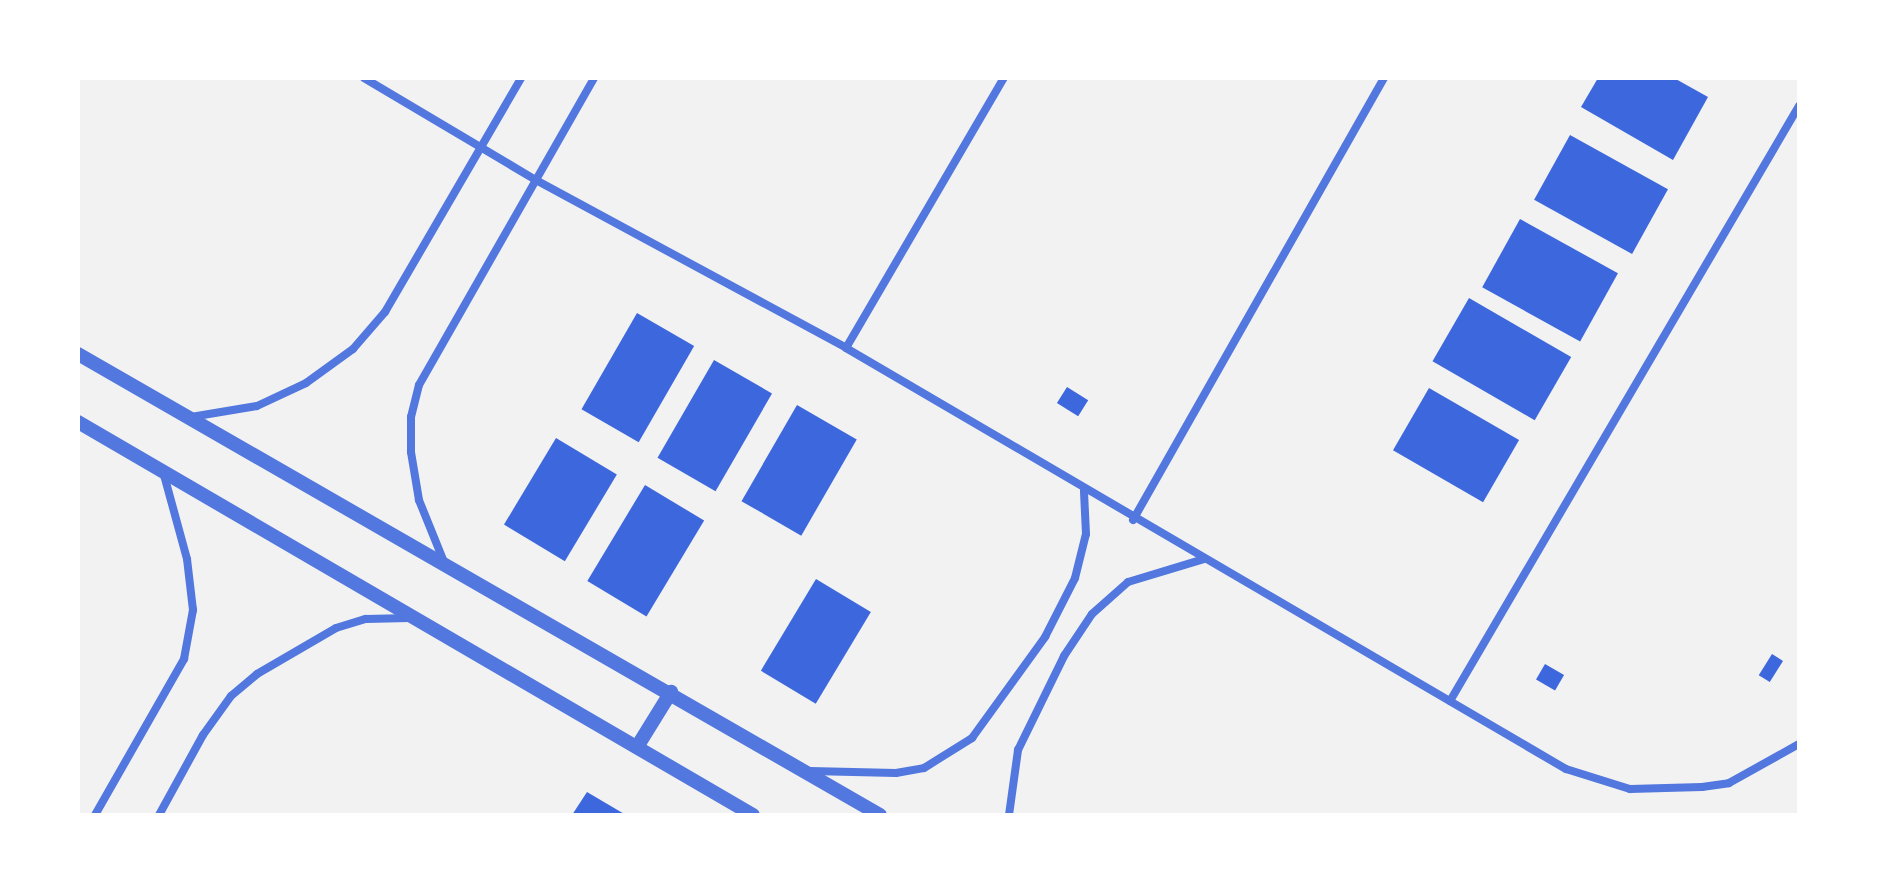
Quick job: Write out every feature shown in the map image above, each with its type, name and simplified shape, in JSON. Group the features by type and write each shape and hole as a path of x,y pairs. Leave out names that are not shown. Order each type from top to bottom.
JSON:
{"street":[{"path":"364,78 534,179 846,348 1133,520 1566,769 1630,789 1729,783 1799,744"},
{"path":"191,417 257,406 306,383 353,349 385,312 521,78"},
{"path":"444,562 419,500 411,417 419,385 444,335 594,78"},
{"path":"846,348 1004,78"},
{"path":"1133,520 1384,78"},
{"path":"1450,701 1799,106"},
{"path":"78,354 671,692 880,815"},
{"path":"78,422 164,475 753,815"},
{"path":"95,815 184,659 193,610 187,559 164,475"},
{"path":"805,771 896,773 924,768 972,738 1045,637 1075,578 1086,534 1084,491"},
{"path":"1009,815 1018,750 1064,656 1092,614 1128,582 1204,559"},
{"path":"159,815 203,735 231,696 257,674 336,628 366,619 411,618"},
{"path":"637,747 671,692"}],"building":[{"path":"1598,78 1674,78 1708,97 1673,160 1581,107"},
{"path":"1570,135 1668,189 1632,254 1534,200"},
{"path":"1520,219 1618,273 1580,342 1482,287"},
{"path":"1469,298 1571,357 1535,420 1432,361"},
{"path":"637,313 694,346 639,442 582,409"},
{"path":"714,360 772,394 716,491 658,458"},
{"path":"1067,387 1088,400 1078,416 1057,403"},
{"path":"1429,388 1519,440 1483,502 1393,450"},
{"path":"797,405 857,440 801,536 742,501"},
{"path":"556,438 617,475 565,561 504,525"},
{"path":"645,485 704,521 646,617 587,581"},
{"path":"816,579 871,612 816,704 761,671"},
{"path":"1772,654 1783,661 1770,682 1759,675"},
{"path":"1545,664 1564,675 1555,691 1536,680"},
{"path":"587,792 626,815 572,815"}]}
